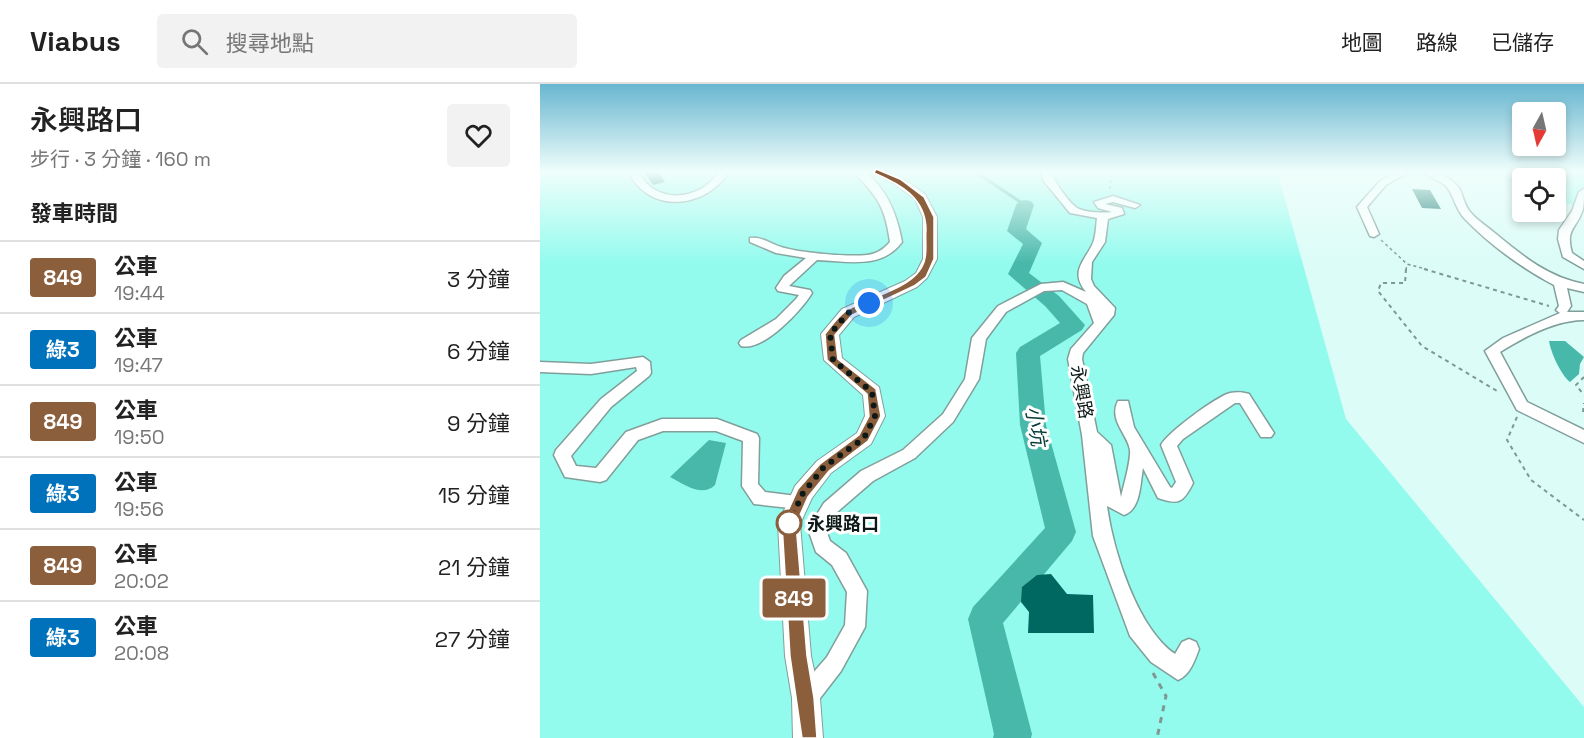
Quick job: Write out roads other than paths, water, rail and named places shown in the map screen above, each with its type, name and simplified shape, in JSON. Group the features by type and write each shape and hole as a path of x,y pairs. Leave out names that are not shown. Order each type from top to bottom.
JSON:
{"main road":[{"path":"808,738 806,698 798,656 789,524 799,502 824,467 864,438 875,416 872,392 833,360 830,334 848,313 911,284 922,275 930,259 930,217 922,202"}],"street":[{"path":"754,240 780,251 814,256 869,259 888,252 896,242 893,221 885,202"},
{"path":"1066,202 1074,211 1103,216 1119,214 1118,210 1099,204 1101,202"},
{"path":"1122,202 1135,205"},
{"path":"1367,202 1362,207 1374,234"},
{"path":"1458,202 1467,214 1527,266 1560,283 1584,288"},
{"path":"1580,202 1565,227 1563,240 1567,255 1584,267"},
{"path":"806,698 834,664 855,627 857,591 839,559 822,546 817,529 830,508 867,476 909,454 948,418 972,379 979,338 1002,309 1041,288 1063,286 1078,292 1092,302 1100,322 1108,315 1109,308 1089,288 1085,279 1086,262 1099,242 1103,216"},
{"path":"746,343 760,337 800,306 806,293 782,288 787,278 805,267 814,256"},
{"path":"1560,283 1565,306 1563,310"},
{"path":"1584,316 1565,316 1508,341 1492,351 1522,406 1584,437"},
{"name":"永興路","path":"1100,322 1076,352 1075,359 1090,435 1102,536 1137,629 1158,655 1178,669 1189,649"},
{"path":"540,367 591,369 643,362 644,373 606,403 562,455 571,472 600,476 632,436 662,425 717,425 751,438 750,486 760,499 799,502"},
{"path":"1123,405 1126,427 1138,449 1145,457 1164,493 1176,496 1185,483 1169,445 1177,435 1232,398 1244,398 1266,433"},
{"path":"1090,435 1103,445 1114,503 1124,508 1129,501 1138,449"}],"waterway":[{"name":"小坑","path":"1020,202 1025,205"},
{"name":"小坑","path":"1012,738 1013,734 985,619 1061,532 1033,425 1028,353 1074,325 1052,301 1018,274 1033,243 1016,231 1025,205"}],"place":[{"name":"永興路口","path":"789,523"}]}
